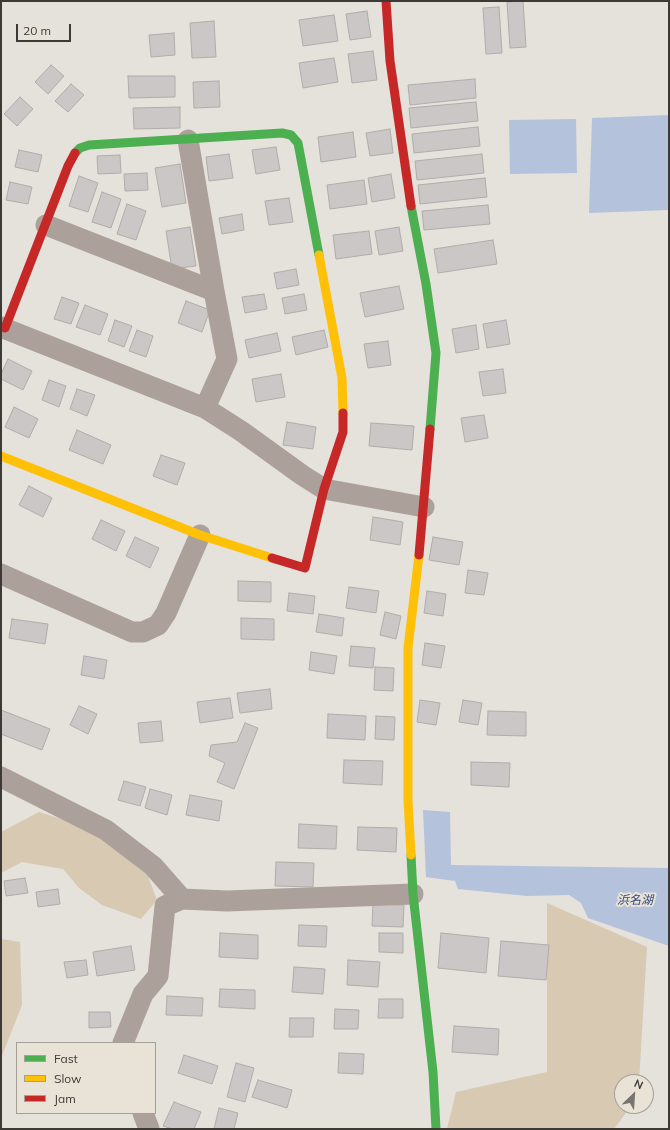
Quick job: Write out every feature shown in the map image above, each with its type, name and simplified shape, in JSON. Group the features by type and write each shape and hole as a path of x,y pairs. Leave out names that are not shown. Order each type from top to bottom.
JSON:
{"street":[{"path":"386,1 390,61 412,211 426,284 436,353 424,507 408,648 408,800 413,894 433,1072 436,1129"},
{"path":"1,456 200,535 305,568 324,489 343,432 342,378 298,143 291,135 282,133 89,145 80,148 73,155 68,166 46,225 3,328 205,408 241,431 324,489 424,507"},
{"path":"188,140 227,359 205,408"},
{"path":"46,225 214,291"},
{"path":"1,574 132,632 143,632 158,625 166,613 200,535"},
{"path":"1,777 106,830 153,866 182,899"},
{"path":"123,1042 144,994 158,976 165,906 182,899 227,901 413,894"},
{"path":"143,1114 148,1129"}],"shaded area":[{"path":"39,812 71,822 113,844 148,876 157,900 141,919 102,905 79,888 63,869 22,862 1,873 1,832"},
{"path":"547,903 647,947 639,1074 614,1074 614,1114 625,1114 614,1129 447,1129 456,1092 547,1072"},
{"path":"1,939 20,942 22,1005 1,1058"}],"water":[{"path":"669,115 669,210 589,213 592,118"},
{"path":"576,119 577,173 510,174 509,120"},
{"name":"浜名湖","path":"423,810 450,812 451,865 669,868 669,946 588,918 581,903 569,895 527,896 458,889 455,881 426,877"}],"building":[{"path":"523,1 526,47 510,48 507,2"},
{"path":"499,7 502,53 486,54 483,8"},
{"path":"367,11 371,37 350,40 346,14"},
{"path":"334,15 338,41 303,46 299,20"},
{"path":"214,21 216,57 192,58 190,23"},
{"path":"174,33 175,55 151,57 149,35"},
{"path":"373,51 377,80 352,83 348,54"},
{"path":"334,58 338,82 303,88 299,63"},
{"path":"51,65 64,76 48,94 35,82"},
{"path":"128,76 175,76 175,97 129,98"},
{"path":"475,79 476,98 410,105 408,85"},
{"path":"219,81 220,107 194,108 193,82"},
{"path":"71,84 84,95 68,112 55,101"},
{"path":"20,97 33,109 17,126 4,114"},
{"path":"476,102 478,121 411,128 409,108"},
{"path":"180,107 180,128 134,129 133,108"},
{"path":"478,127 480,146 414,153 412,134"},
{"path":"390,129 393,153 370,156 366,133"},
{"path":"353,132 356,157 321,162 318,137"},
{"path":"276,147 280,170 256,174 252,150"},
{"path":"19,150 42,155 38,172 15,167"},
{"path":"229,154 233,178 209,181 206,157"},
{"path":"482,154 484,173 417,180 415,161"},
{"path":"120,155 121,173 98,174 97,156"},
{"path":"180,164 186,203 162,207 155,168"},
{"path":"147,173 148,190 125,191 124,174"},
{"path":"391,174 395,198 372,202 368,178"},
{"path":"79,176 98,183 88,212 69,206"},
{"path":"485,178 487,197 420,204 418,185"},
{"path":"364,180 367,204 330,209 327,185"},
{"path":"10,182 32,187 28,204 6,200"},
{"path":"102,192 121,199 111,228 92,222"},
{"path":"289,198 293,222 269,225 265,201"},
{"path":"127,204 146,211 136,240 117,234"},
{"path":"488,205 490,224 424,230 422,211"},
{"path":"242,214 244,230 222,234 219,218"},
{"path":"190,227 196,266 172,269 166,231"},
{"path":"399,227 403,251 379,255 375,231"},
{"path":"369,231 372,254 336,259 333,235"},
{"path":"493,240 497,264 438,273 434,249"},
{"path":"296,269 299,285 277,289 274,273"},
{"path":"399,286 404,309 365,317 360,293"},
{"path":"264,294 267,309 245,313 242,297"},
{"path":"304,294 307,310 285,314 282,298"},
{"path":"62,297 79,303 71,324 54,319"},
{"path":"186,301 210,310 202,332 178,323"},
{"path":"85,305 108,314 100,335 76,327"},
{"path":"115,320 132,326 124,347 108,341"},
{"path":"506,320 510,344 487,348 483,324"},
{"path":"476,325 479,349 456,353 452,329"},
{"path":"137,330 153,336 146,357 129,351"},
{"path":"324,330 328,347 296,355 292,337"},
{"path":"277,333 281,351 249,358 245,340"},
{"path":"388,341 391,365 368,368 364,344"},
{"path":"8,359 32,371 23,390 1,379 1,374"},
{"path":"503,369 506,393 483,396 479,372"},
{"path":"281,374 285,397 256,402 252,379"},
{"path":"49,380 66,386 59,407 42,400"},
{"path":"77,389 95,395 87,416 70,409"},
{"path":"14,407 38,419 29,438 5,427"},
{"path":"484,415 488,438 465,442 461,418"},
{"path":"287,422 316,427 313,449 283,445"},
{"path":"371,423 414,426 412,450 369,446"},
{"path":"77,430 111,445 103,464 69,450"},
{"path":"161,455 185,463 177,485 153,476"},
{"path":"29,486 52,498 43,517 19,505"},
{"path":"373,517 403,522 400,545 370,540"},
{"path":"101,520 125,531 116,551 92,539"},
{"path":"135,537 159,548 150,568 126,556"},
{"path":"433,537 463,542 459,565 429,560"},
{"path":"468,570 488,573 484,595 465,593"},
{"path":"238,581 271,582 271,602 238,601"},
{"path":"349,587 379,591 376,613 346,608"},
{"path":"427,591 446,594 443,616 424,613"},
{"path":"289,593 315,596 313,614 287,611"},
{"path":"385,612 401,616 396,639 380,635"},
{"path":"319,614 344,618 342,636 316,632"},
{"path":"241,618 274,619 274,640 241,639"},
{"path":"12,619 48,624 45,644 9,638"},
{"path":"425,643 445,646 441,668 422,665"},
{"path":"351,646 375,648 373,668 349,666"},
{"path":"311,652 337,656 334,674 309,670"},
{"path":"84,656 107,660 104,679 81,675"},
{"path":"375,667 394,668 393,691 374,690"},
{"path":"270,689 272,709 240,713 237,693"},
{"path":"230,698 233,718 200,723 197,702"},
{"path":"420,700 440,703 436,725 417,722"},
{"path":"463,700 482,703 478,725 459,722"},
{"path":"79,706 97,714 88,734 70,725"},
{"path":"1,710 50,729 42,750 1,734"},
{"path":"488,711 526,712 526,736 487,735"},
{"path":"328,714 366,716 365,740 327,738"},
{"path":"376,716 395,717 394,740 375,739"},
{"path":"161,721 163,741 140,743 138,723"},
{"path":"245,723 258,728 234,789 217,782 225,763 209,756 211,745 237,742"},
{"path":"344,760 383,761 382,785 343,783"},
{"path":"471,762 510,763 509,787 471,785"},
{"path":"124,781 146,787 140,806 118,800"},
{"path":"150,789 172,795 167,815 145,808"},
{"path":"190,795 222,801 219,821 186,815"},
{"path":"299,824 337,826 336,849 298,848"},
{"path":"358,827 397,828 396,852 357,850"},
{"path":"276,862 314,863 313,887 275,886"},
{"path":"25,878 28,893 6,896 4,881"},
{"path":"58,889 60,904 38,907 36,892"},
{"path":"373,904 404,905 403,927 372,926"},
{"path":"299,925 327,926 326,947 298,946"},
{"path":"220,933 258,935 258,959 219,957"},
{"path":"379,933 403,933 403,953 379,952"},
{"path":"441,933 489,938 486,973 438,968"},
{"path":"501,941 549,945 546,980 498,976"},
{"path":"131,946 135,970 97,976 93,952"},
{"path":"86,960 88,975 67,978 64,962"},
{"path":"348,960 380,962 378,987 347,985"},
{"path":"294,967 325,969 323,994 292,992"},
{"path":"220,989 255,990 255,1009 219,1007"},
{"path":"167,996 203,998 202,1016 166,1015"},
{"path":"379,999 403,999 403,1018 378,1018"},
{"path":"335,1009 359,1010 358,1029 334,1029"},
{"path":"89,1012 110,1012 111,1027 89,1028"},
{"path":"290,1018 314,1018 313,1037 289,1037"},
{"path":"454,1026 499,1029 498,1055 452,1052"},
{"path":"339,1053 364,1054 363,1074 338,1073"},
{"path":"184,1055 218,1066 212,1084 178,1073"},
{"path":"236,1063 254,1068 245,1102 227,1097"},
{"path":"258,1080 292,1090 287,1108 252,1097"},
{"path":"174,1102 201,1112 194,1129 173,1129 163,1126"},
{"path":"219,1108 238,1113 234,1129 214,1129"}],"traffic: fast":[{"path":"75,153 80,148 89,145 282,133 291,135 298,143 319,255"},
{"path":"411,206 426,284 436,353 430,429"},
{"path":"411,855 413,894 433,1072 436,1129"}],"traffic: slow":[{"path":"319,255 342,378 343,413"},
{"path":"1,456 200,535 272,558"},
{"path":"411,855 408,800 408,648 419,555"}],"traffic: jam":[{"path":"386,1 390,61 411,206"},
{"path":"5,328 68,166 75,153"},
{"path":"272,558 305,568 324,489 343,432 343,413"},
{"path":"419,555 430,429"}]}
